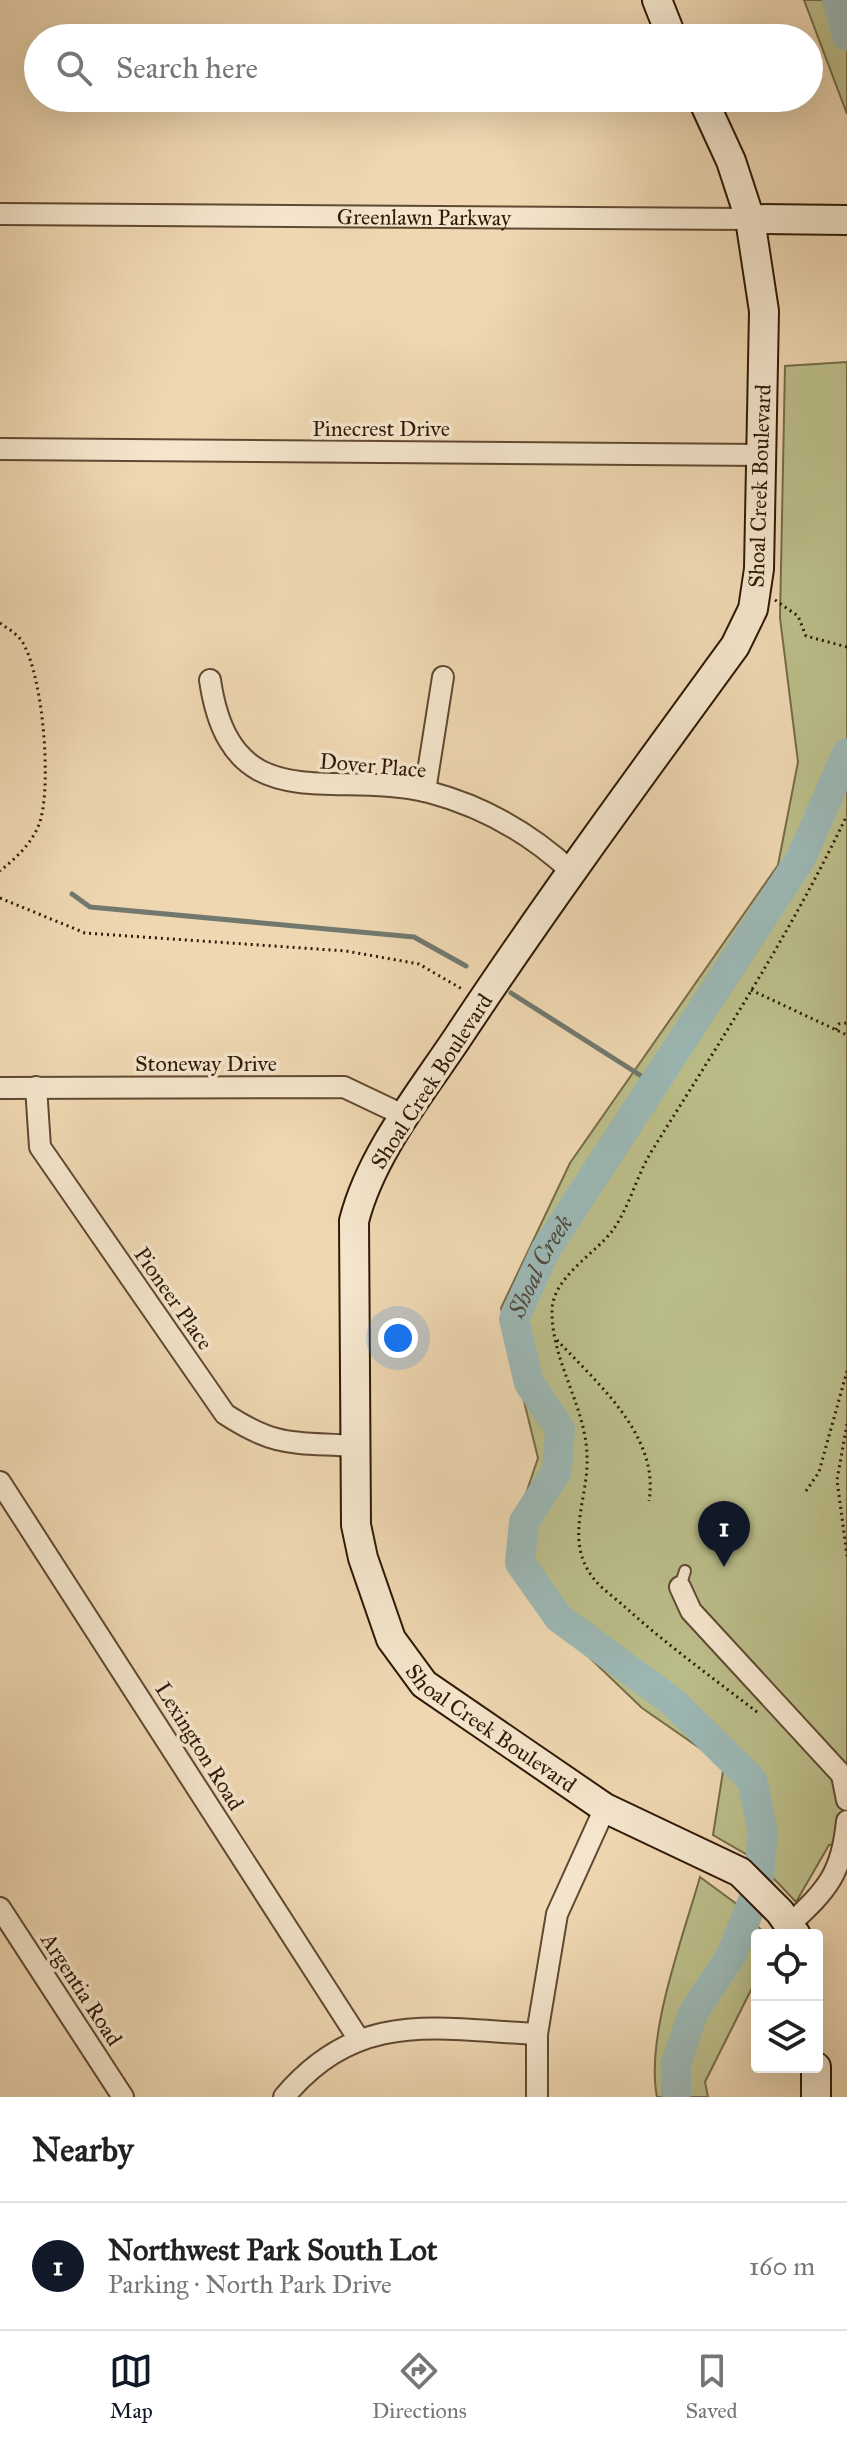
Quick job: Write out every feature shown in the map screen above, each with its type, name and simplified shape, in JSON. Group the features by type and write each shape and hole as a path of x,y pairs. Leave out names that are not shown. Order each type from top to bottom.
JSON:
{"street":[{"path":"657,0 666,24"},
{"name":"Shoal Creek Boulevard","path":"708,112 731,161 750,219 764,311 756,594 746,627 571,871 483,985 369,1178 354,1221 353,1446 356,1525 380,1614 404,1662 424,1684 605,1808 740,1872 789,1923"},
{"name":"Greenlawn Parkway","path":"0,214 847,220"},
{"name":"Pinecrest Drive","path":"0,449 762,455"},
{"path":"425,791 443,677"},
{"name":"Dover Place","path":"210,680 215,715 238,754 263,775 296,782 425,791 477,806 553,855 571,871"},
{"name":"Pioneer Place","path":"36,1087 40,1147 225,1414 257,1435 289,1443 353,1446"},
{"name":"Stoneway Drive","path":"0,1088 344,1087 405,1116"},
{"name":"Lexington Road","path":"0,1482 358,2038"},
{"path":"682,1579 691,1611 842,1775 847,1800"},
{"path":"537,2097 537,2034 557,1914 605,1808"},
{"path":"789,1923 826,1891 843,1856 847,1821"},
{"name":"Argentia Road","path":"0,1908 123,2097"},
{"path":"284,2097 326,2057 358,2038 415,2029 537,2034"},
{"path":"816,2073 816,2097"}],"path":[{"path":"774,600 798,616 806,636 847,647"},
{"path":"0,623 21,639 34,666 43,723 41,819 24,851 0,871"},
{"path":"764,1718 646,1626 594,1580 582,1560 577,1539 588,1457 580,1412 561,1361 552,1309 558,1293 575,1268 614,1229 644,1164 751,990 847,815"},
{"path":"0,898 85,933 346,951 419,964 483,985"},
{"path":"751,990 847,1035"},
{"path":"836,1030 839,1024 847,1023"},
{"path":"557,1340 610,1397 647,1452 653,1478 649,1501"},
{"path":"806,1491 819,1472 847,1371"},
{"path":"847,1424 837,1480 847,1556"}],"green space":[{"path":"804,0 847,0 847,114 823,50 823,24 813,24"},
{"path":"847,362 847,1843 829,1845 796,1902 756,1860 713,1835 724,1765 642,1708 547,1617 508,1547 538,1458 501,1308 570,1163 778,865 798,762 780,618 785,366"},
{"path":"700,1877 738,1905 760,1929 751,1929 751,1990 705,2082 708,2097 657,2097 656,2046 676,1957"}],"waterway":[{"name":"Shoal Creek","path":"837,0 847,36"},
{"name":"Shoal Creek","path":"676,2097 676,2064 693,2013 731,1956 758,1888 763,1833 752,1780 673,1702 559,1618 520,1563 524,1522 557,1471 560,1429 529,1383 514,1319 545,1251 801,858 847,753"},
{"path":"72,894 90,907 414,937 466,966"},
{"path":"511,993 654,1084"}],"place":[{"name":"Northwest Park South Lot","path":"724,1567"}]}
